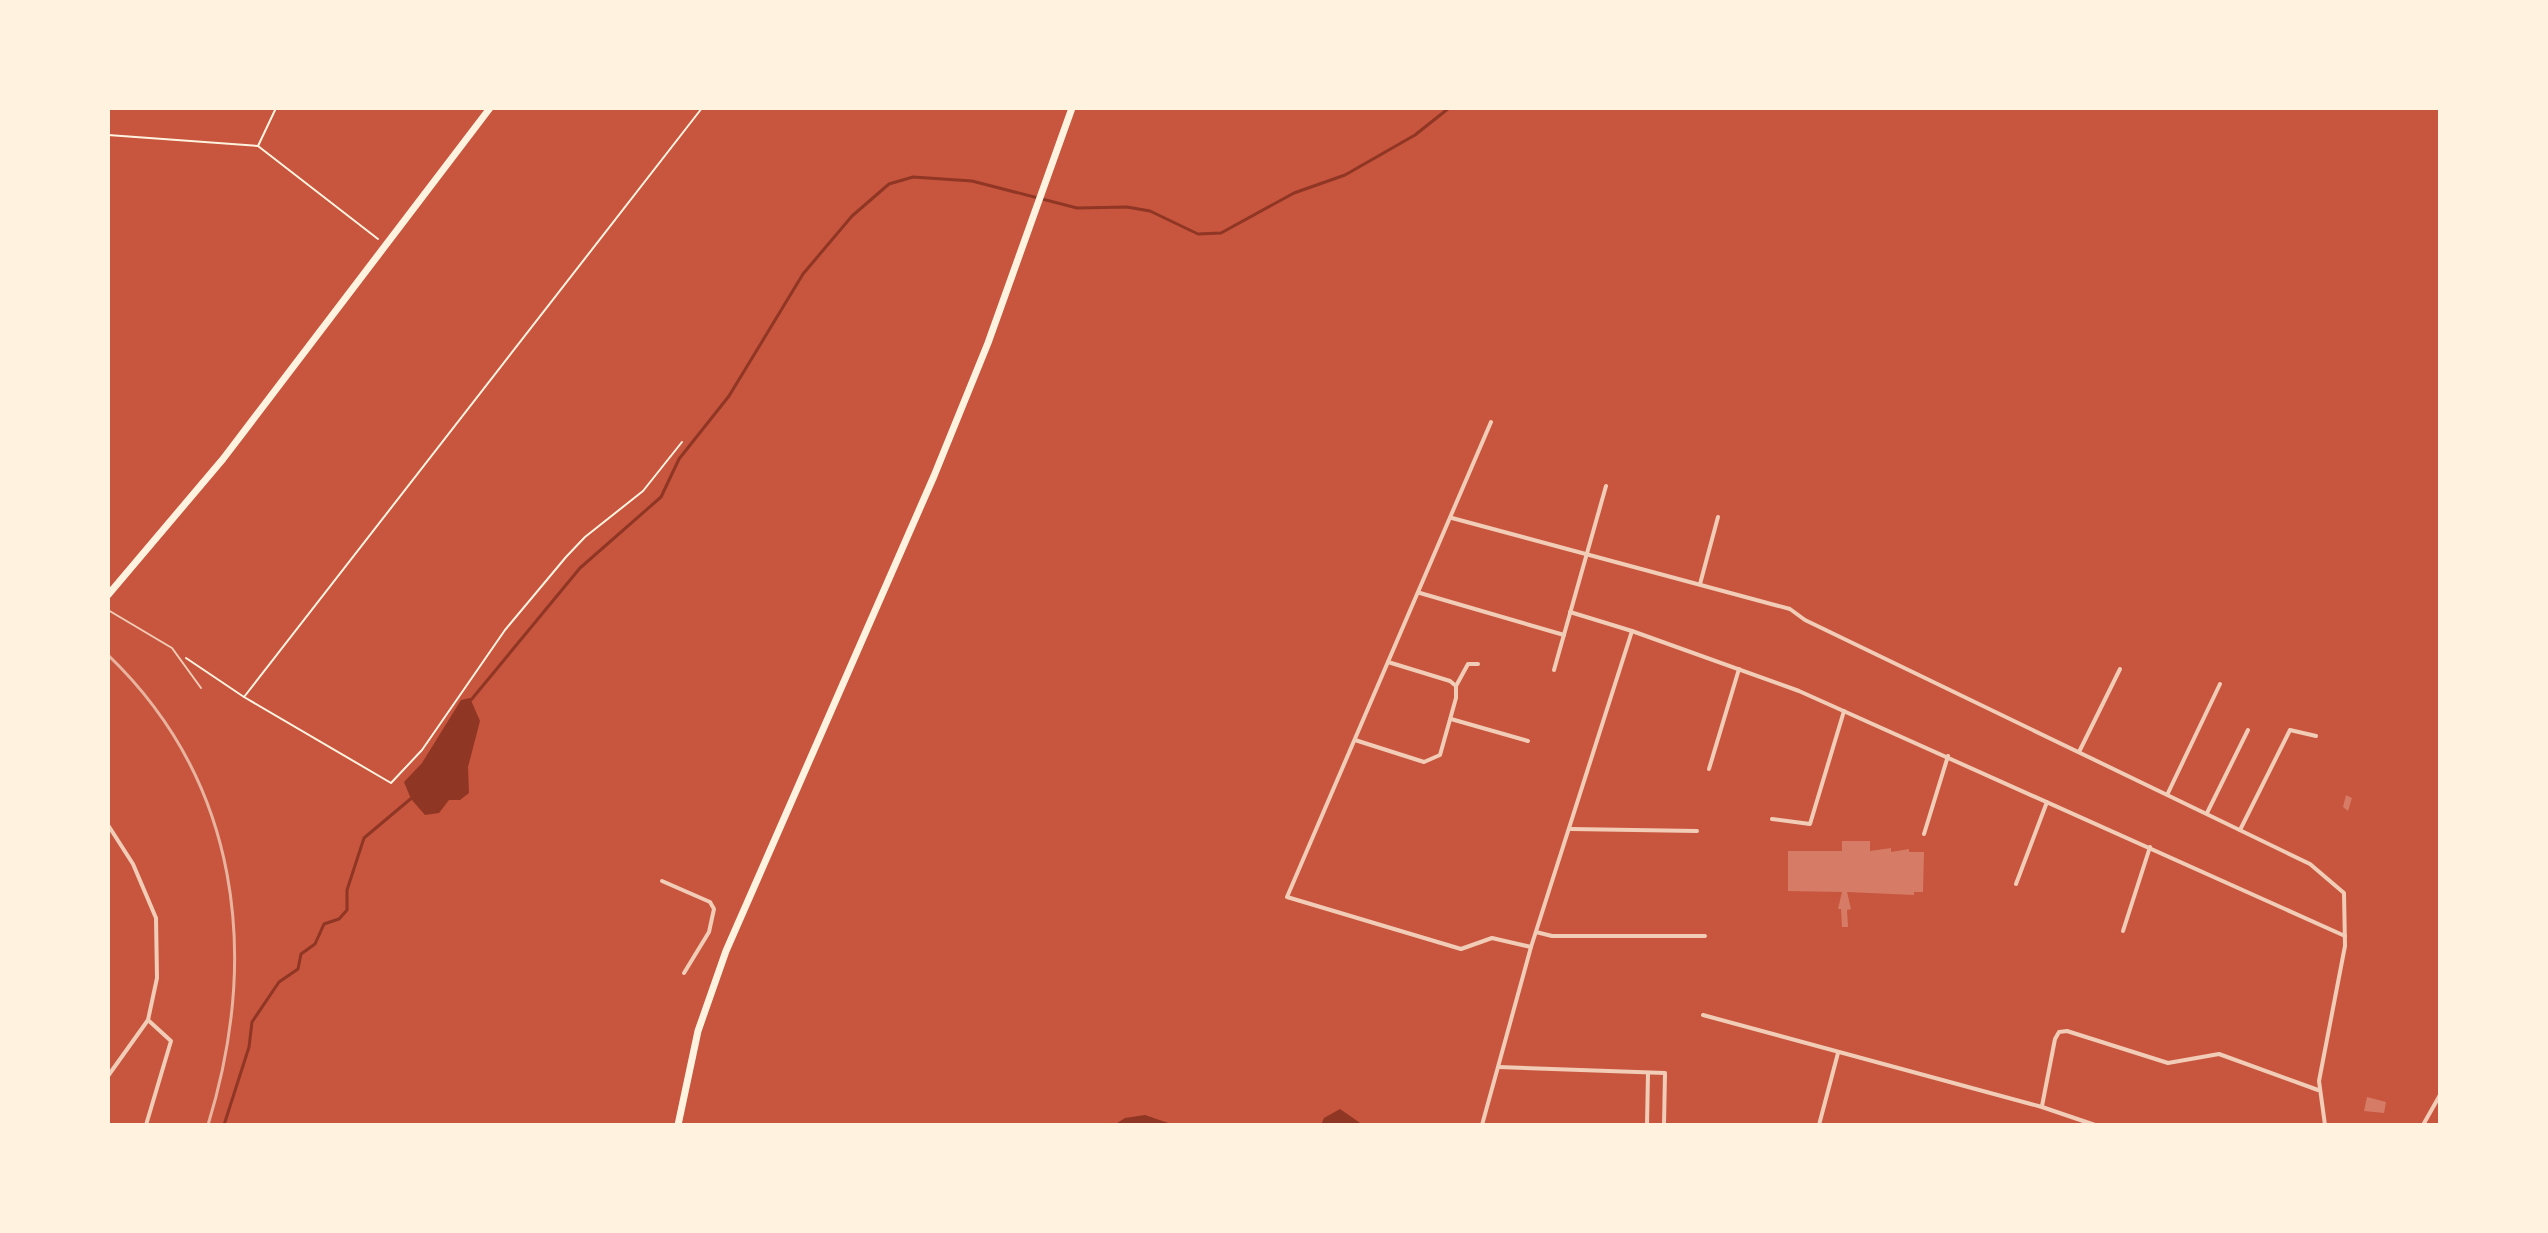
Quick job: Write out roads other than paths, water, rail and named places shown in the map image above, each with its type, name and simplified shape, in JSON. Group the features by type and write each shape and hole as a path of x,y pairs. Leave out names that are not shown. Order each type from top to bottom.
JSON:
{"main road":[{"path":"108,595 223,459 490,108"},
{"path":"678,1125 698,1031 726,951 934,476 1036,213 1072,108"}],"street":[{"path":"1491,422 1287,897 1461,949 1492,938 1531,947"},
{"path":"1554,670 1606,486"},
{"path":"1700,584 1718,517"},
{"path":"1452,518 1790,609 1805,620 2310,864 2344,893 2345,936 2318,1090 2325,1125"},
{"path":"1420,593 1564,635"},
{"path":"1570,612 1739,669 1844,711 2345,936"},
{"path":"1482,1125 1531,947 1632,631"},
{"path":"1388,662 1450,681 1456,686"},
{"path":"1355,740 1430,762 1440,755 1451,719 1456,686 1468,664 1478,664"},
{"path":"1709,769 1739,669"},
{"path":"2079,752 2120,669"},
{"path":"2168,793 2220,684"},
{"path":"1772,819 1810,824 1844,711"},
{"path":"1451,719 1528,741"},
{"path":"2207,813 2248,730"},
{"path":"2240,830 2290,730 2316,736"},
{"path":"1924,834 1948,756"},
{"path":"2016,884 2047,802"},
{"path":"108,825 133,864 156,918 157,978 148,1020 108,1076"},
{"path":"1570,829 1697,831"},
{"path":"2123,931 2150,847"},
{"path":"662,881 710,902 714,909 702,949 684,973"},
{"path":"1536,932 1552,936 1705,936"},
{"path":"1703,1015 2042,1107 2095,1125"},
{"path":"146,1125 171,1045 169,1035 148,1020"},
{"path":"2042,1107 2055,1039 2059,1032 2067,1031 2168,1063 2219,1054 2318,1090"},
{"path":"1819,1125 1838,1053"},
{"path":"1499,1067 1665,1073 1664,1125"},
{"path":"1647,1125 1648,1073"},
{"path":"2423,1125 2440,1095"}],"lane":[{"path":"108,610 172,648 201,688"}],"waterway":[{"path":"471,700 580,568 661,497 679,459 729,396 803,274 852,216 889,184 913,177 972,181 1077,208 1127,207 1150,211 1198,234 1221,233 1294,193 1345,175 1415,135 1449,108"},
{"path":"224,1125 249,1047 252,1022 279,982 298,969 301,954 315,944 324,924 339,919 347,910 347,890 364,838 414,796"}],"railway":[{"path":"108,655 152,705 187,758 211,815 227,874 234,935 233,998 224,1061 208,1125"}]}
